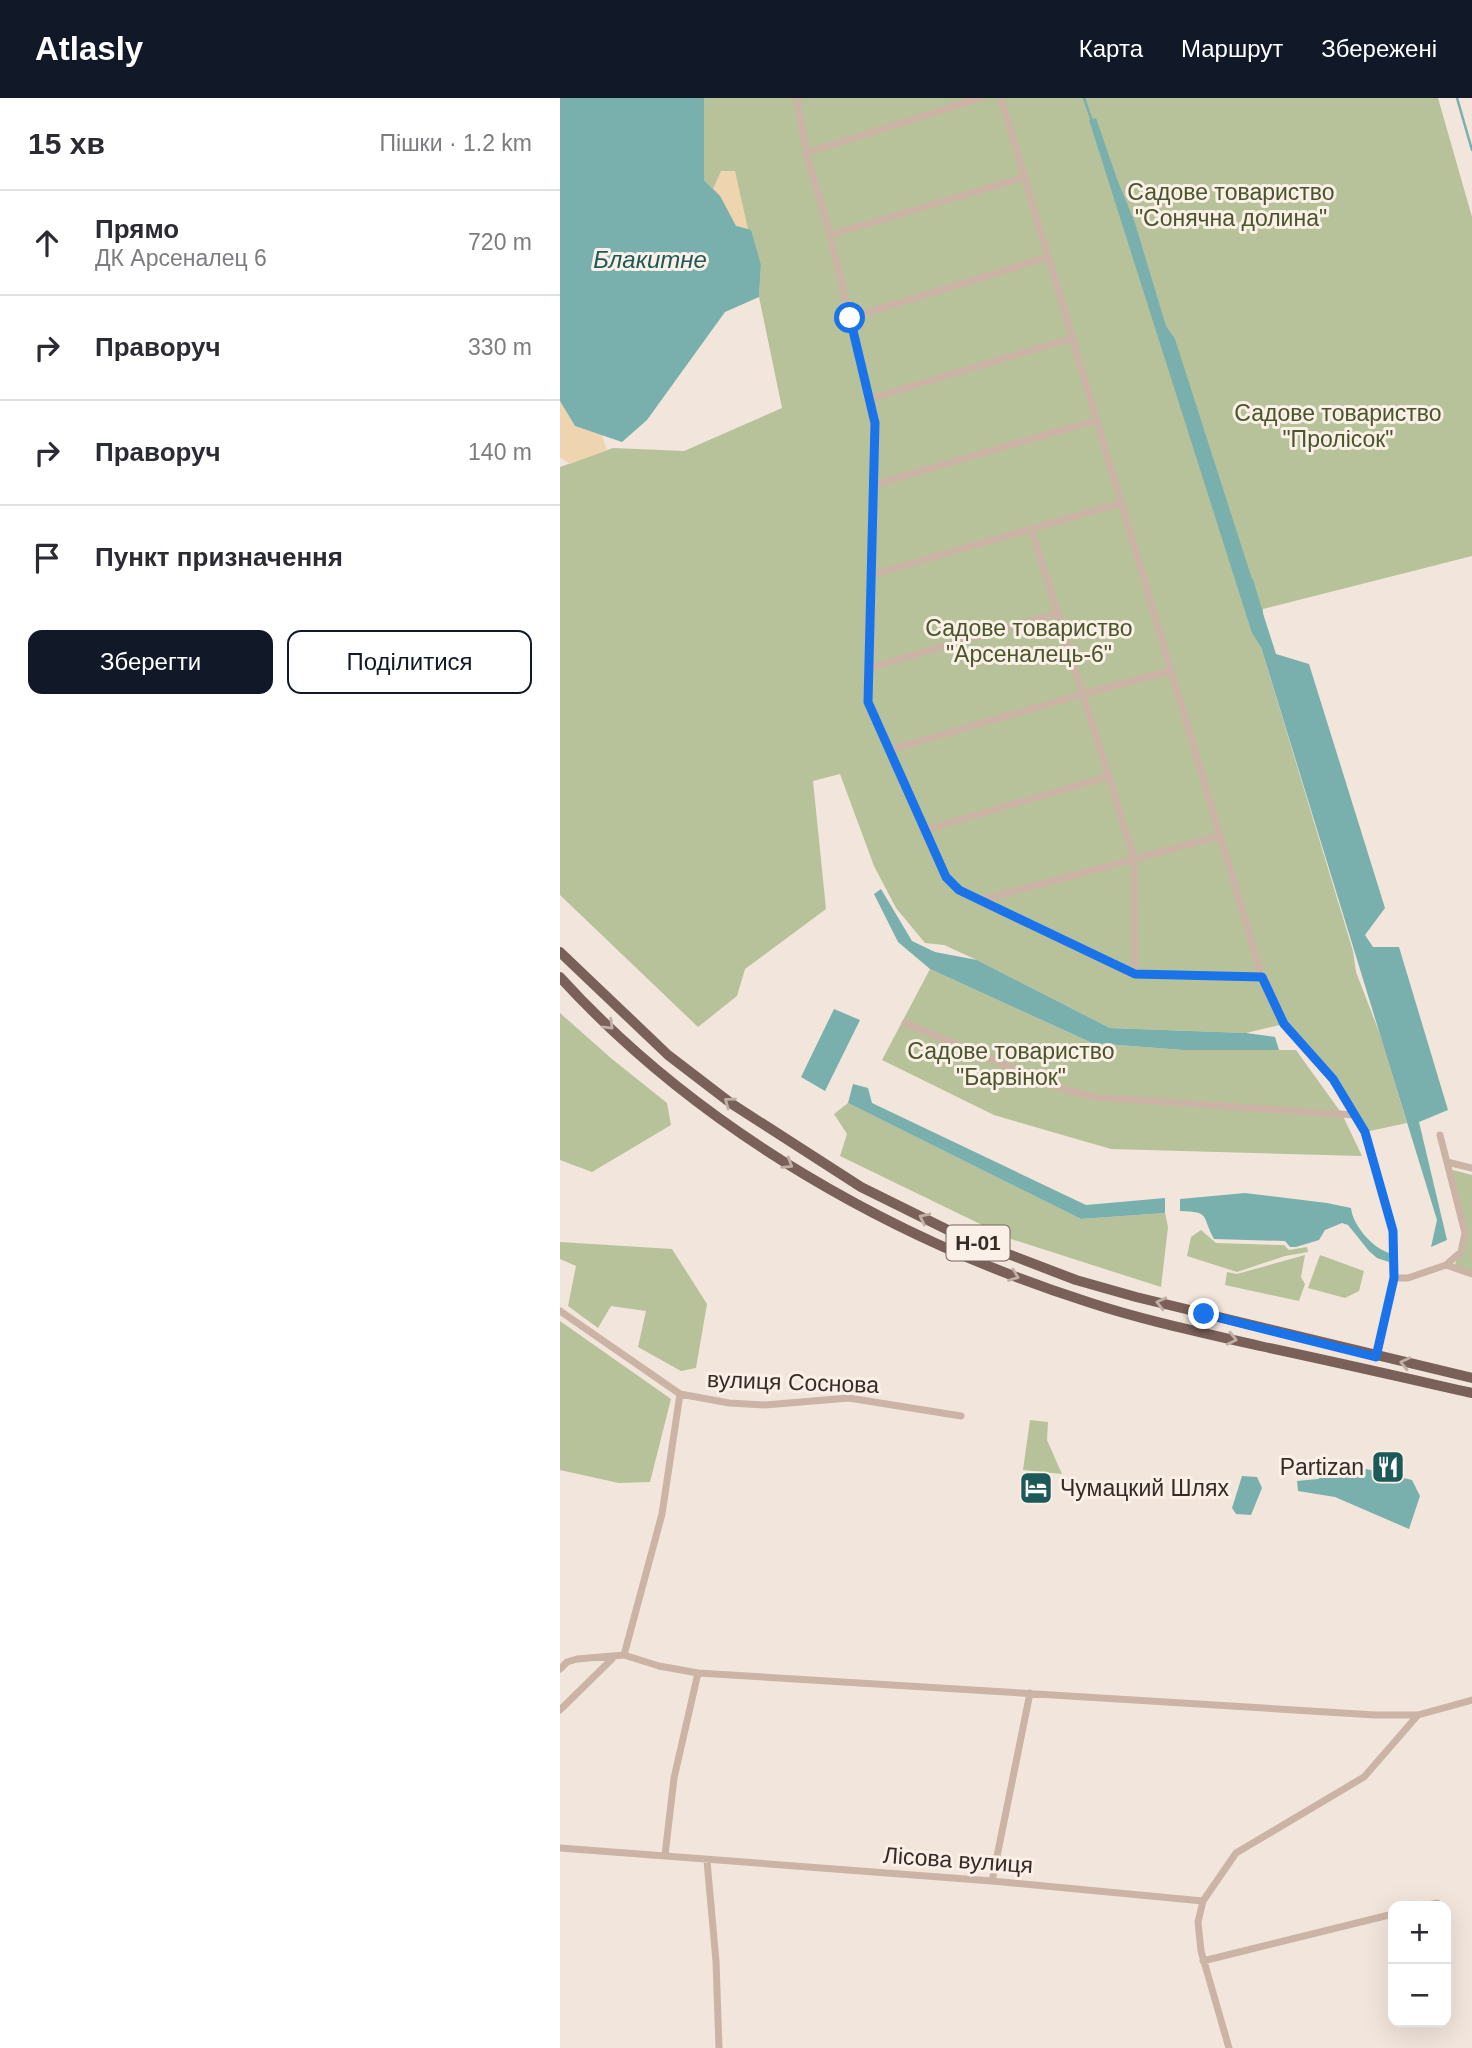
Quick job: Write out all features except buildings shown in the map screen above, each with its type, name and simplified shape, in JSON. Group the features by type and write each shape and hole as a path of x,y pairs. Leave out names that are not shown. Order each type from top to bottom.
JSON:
{"main road":[{"name":"Н-01","path":"560,952 668,1055 732,1104 861,1187 920,1216 997,1251 1076,1280 1376,1357 1472,1378"},
{"name":"Н-01","path":"560,977 619,1036 691,1097 728,1124 825,1186 889,1222 951,1252 1092,1303 1161,1323 1472,1393"}],"street":[{"path":"797,98 806,153 830,235 875,423 868,702 946,877 959,890 1135,974 1262,977"},
{"path":"806,153 981,98"},
{"path":"1001,98 1262,977 1284,1024 1333,1079 1365,1132 1393,1231 1394,1278 1376,1357"},
{"path":"830,235 1024,177"},
{"path":"850,318 1048,257"},
{"path":"869,399 1072,338"},
{"path":"873,485 1097,420"},
{"path":"871,575 1121,503"},
{"path":"1031,528 1134,858 1135,974"},
{"path":"869,668 1058,613"},
{"path":"889,750 1171,671"},
{"path":"925,830 1109,776"},
{"path":"980,900 1220,836"},
{"path":"905,1023 1060,1088 1094,1097 1354,1115"},
{"path":"1394,1278 1408,1278 1446,1265 1461,1252 1469,1234 1440,1135"},
{"path":"1447,1162 1472,1168"},
{"path":"1446,1265 1472,1274"},
{"path":"560,1311 680,1394"},
{"name":"вулиця Соснова","path":"620,1655 662,1514 680,1394 729,1403 765,1405 849,1398 961,1416"},
{"path":"560,1669 567,1662 620,1655 698,1673 1375,1715 1418,1715 1472,1700"},
{"path":"560,1710 620,1655"},
{"path":"665,1856 674,1778 698,1673"},
{"path":"992,1881 1030,1693"},
{"path":"1229,2048 1203,1961 1198,1922 1203,1901 1236,1853 1364,1777 1418,1715"},
{"name":"Лісова вулиця","path":"560,1848 992,1881 1203,1901"},
{"path":"707,1861 716,1961 719,2048"},
{"path":"1203,1961 1388,1915"}],"green space":[{"path":"704,98 1438,98 1472,217 1472,556 1263,609 1261,647 1353,951 1356,972 1381,1037 1407,1123 1365,1132 1333,1078 1284,1024 1246,1033 1110,1028 977,960 944,945 925,943 896,908 874,866 840,774 813,781 826,909 745,969 737,996 698,1027 560,895 560,467 613,448 684,451 782,408 759,297 761,265 713,189 704,180"},
{"name":"Садове товариство \"Барвінок\"","path":"930,969 1092,1043 1183,1050 1296,1050 1342,1114 1362,1156 1111,1149 994,1115 882,1060"},
{"path":"560,1013 667,1103 671,1125 592,1172 560,1160"},
{"path":"848,1103 1081,1219 1165,1213 1168,1227 1161,1287 1011,1239 840,1156 847,1134 834,1114"},
{"path":"1449,1169 1472,1175 1472,1275 1454,1268 1465,1233"},
{"path":"1201,1230 1216,1243 1284,1245 1289,1250 1307,1247 1308,1252 1285,1256 1237,1272 1187,1256 1191,1237"},
{"path":"560,1242 672,1249 707,1304 696,1368 681,1371 638,1347 646,1311 611,1306 598,1328 568,1306 576,1266 560,1259"},
{"path":"1305,1255 1301,1277 1305,1284 1299,1301 1225,1285 1227,1272 1237,1274"},
{"path":"1320,1255 1364,1271 1359,1291 1345,1298 1308,1288"},
{"path":"560,1321 671,1399 650,1482 619,1483 560,1470"},
{"path":"1030,1420 1048,1422 1047,1440 1062,1474 1023,1470"}],"sand":[{"path":"721,171 735,171 748,229 736,226 720,196 713,189"},
{"path":"560,401 575,426 602,435 607,450 570,464 560,457"}],"water":[{"name":"Блакитне","path":"560,98 704,98 704,180 720,196 736,226 751,230 761,265 759,297 725,312 647,420 622,442 575,426 560,401"},
{"path":"1096,118 1135,223 1166,326 1175,339 1276,654 1309,664 1385,908 1365,935 1373,947 1399,947 1448,1110 1419,1122 1447,1240 1431,1247 1437,1220 1261,647 1252,633 1089,120"},
{"path":"881,889 912,941 935,952 977,960 1110,1028 1246,1033 1275,1037 1279,1050 1183,1050 1092,1043 930,969 898,942 874,894"},
{"path":"834,1009 860,1020 825,1091 801,1077"},
{"path":"853,1084 868,1088 872,1103 1086,1205 1165,1198 1165,1213 1081,1219 848,1103"},
{"path":"1245,1193 1351,1208 1365,1235 1389,1253 1389,1262 1377,1258 1348,1225 1342,1223 1325,1230 1319,1240 1290,1247 1285,1241 1214,1239 1204,1216 1197,1212 1180,1211 1180,1199"},
{"path":"1341,1463 1412,1480 1420,1496 1409,1529 1335,1497 1298,1491 1297,1481 1318,1479"},
{"path":"1242,1476 1257,1477 1262,1488 1251,1515 1236,1514 1232,1508"}],"waterway":[{"path":"1084,98 1092,121"},
{"path":"1457,98 1472,150"},
{"path":"1252,580 1262,614"}],"place":[{"name":"Partizan","path":"1388,1467"},
{"name":"Чумацкий Шлях","path":"1036,1488"}],"route":[{"path":"850,318 875,423 868,702 946,877 959,890 1135,974 1262,977 1284,1024 1333,1079 1365,1132 1393,1231 1394,1278 1376,1357 1204,1314"}],"park label":[{"name":"Садове товариство \"Сонячна долина\"","path":"1231,205"},
{"name":"Садове товариство \"Пролісок\"","path":"1338,426"},
{"name":"Садове товариство \"Арсеналець-6\"","path":"1029,641"}]}
